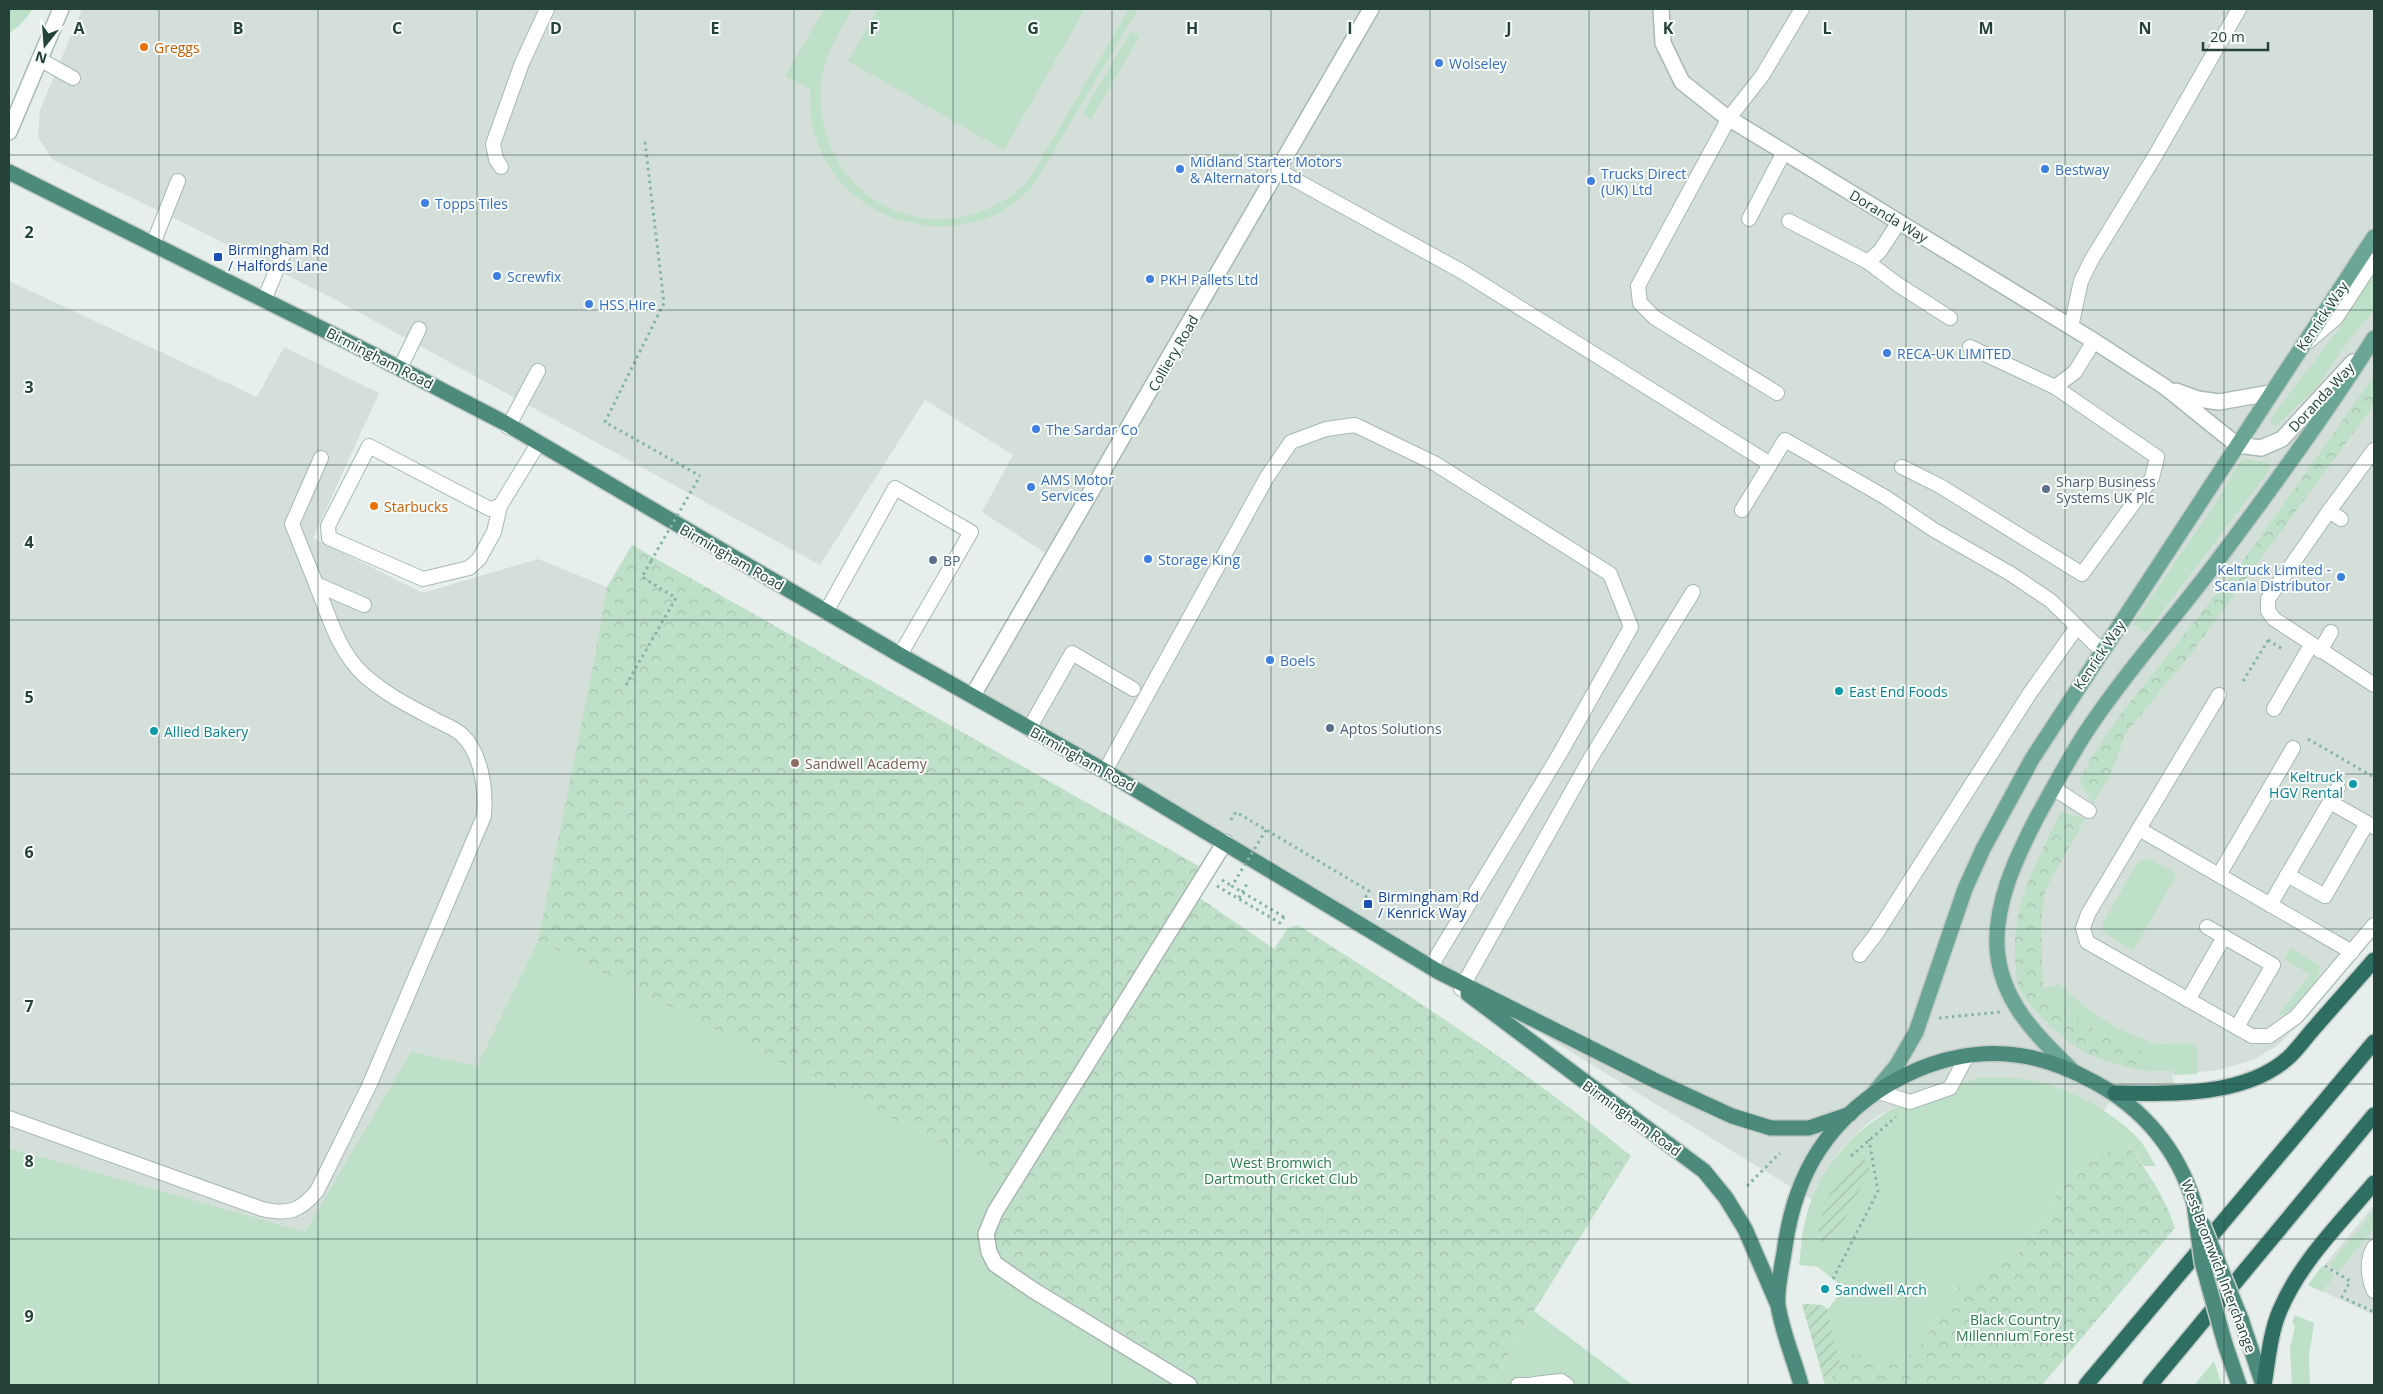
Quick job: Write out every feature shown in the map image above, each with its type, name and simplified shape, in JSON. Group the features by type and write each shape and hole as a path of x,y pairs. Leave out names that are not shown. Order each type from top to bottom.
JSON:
{"highway":[{"name":"Birmingham Road","path":"10,175 400,368 508,426 900,655 1106,771 1435,969 1463,987 1704,1171 1726,1198 1745,1229 1778,1304"},
{"path":"2115,1093 2164,1094 2198,1092 2227,1087 2268,1071 2287,1058 2374,960"},
{"name":"Birmingham Road","path":"1463,987 1732,1116 1771,1128 1809,1128 1850,1114"},
{"path":"2086,1385 2374,1042"},
{"name":"West Bromwich Interchange","path":"1801,1385 1778,1304 1788,1222 1799,1188 1820,1149 1850,1114 1875,1094 1923,1066 1982,1054 2014,1054 2032,1057 2073,1071 2115,1093 2147,1120 2170,1149 2188,1180 2194,1203 2241,1318 2264,1385"},
{"path":"2150,1385 2374,1115"},
{"path":"2264,1385 2280,1310 2308,1259 2374,1183"},
{"path":"2194,1203 2202,1262 2224,1344 2239,1385"}],"main road":[{"name":"Kenrick Way","path":"1875,1094 1897,1065 1916,1032 1950,929 1983,849 2032,759 2374,237"},
{"path":"2073,1071 2036,1035 2019,1013 2000,968 1997,947 1998,921 2006,888 2020,849 2085,734 2275,484 2373,339"}],"street":[{"path":"9,132 61,9"},
{"name":"Colliery Road","path":"973,695 1279,171 1371,9"},
{"name":"Doranda Way","path":"1661,9 1663,43 1682,82 1729,118 2094,341 2165,387 2237,445 2261,448 2282,439 2373,339"},
{"name":"Doranda Way","path":"2165,387 2198,399 2219,402 2270,393"},
{"path":"1189,1385 1033,1290 995,1264 989,1252 986,1234 995,1212 1225,842"}],"lane":[{"path":"501,167 496,159 493,144 522,63 547,9"},
{"path":"1777,393 1655,318 1640,303 1638,286 1729,118 1762,76 1802,9"},
{"path":"2071,327 2081,281 2092,259 2155,156 2239,9"},
{"path":"40,59 73,78"},
{"path":"1749,219 1784,152"},
{"path":"1279,171 1323,193 1461,271 1770,464"},
{"path":"152,244 178,181"},
{"path":"1789,221 1868,262 1897,284 1950,318"},
{"path":"1868,262 1880,251 1899,222"},
{"path":"264,300 285,250"},
{"path":"2301,348 2336,318 2374,260"},
{"path":"400,368 419,329"},
{"path":"2055,387 2075,372 2094,341"},
{"path":"1902,467 1940,486 2082,574 2152,478 2158,457 2055,387 1970,347"},
{"path":"508,426 538,371"},
{"path":"1106,771 1154,681 1276,463 1290,442 1326,429 1355,425 1434,463 1610,574 1631,627 1435,969"},
{"path":"1742,510 1785,440 1885,497 1934,530 2011,574 2051,601 2102,652"},
{"path":"500,506 490,509 369,446 328,526 329,538 423,579 469,568 479,559 494,532 500,506 538,444"},
{"path":"2374,450 2268,599 2268,610 2278,622 2374,685"},
{"path":"9,1118 262,1209 278,1213 298,1209 318,1191 369,1086 484,816 486,799 472,747 460,733 387,694 362,673 339,642 292,524 321,458"},
{"path":"826,612 895,488 970,532 900,655"},
{"path":"2329,511 2341,519"},
{"path":"316,584 364,605"},
{"path":"1463,987 1590,759 1693,592"},
{"path":"1860,954 1876,934 2030,693 2077,626"},
{"path":"2274,709 2315,648 2331,632"},
{"path":"1029,729 1072,653 1133,689"},
{"path":"2219,695 2088,914 2083,928 2087,942 2252,1036 2269,1036 2282,1029 2296,1017 2374,925"},
{"path":"2219,875 2293,748"},
{"path":"2053,788 2089,811"},
{"path":"2270,905 2338,788"},
{"path":"2287,874 2325,896 2371,825 2330,802"},
{"path":"2139,829 2352,952"},
{"path":"2208,928 2274,965 2236,1027"},
{"path":"2188,1000 2224,937"},
{"path":"1875,1094 1910,1102 1950,1088 1967,1056"},
{"path":"2374,1247 2369,1260 2369,1272 2374,1291"},
{"path":"1518,1385 1561,1381 1567,1385"}],"path":[{"path":"626,685 676,598 642,577 700,476 605,422 664,303 645,142"},
{"path":"2243,681 2278,622"},
{"path":"2268,640 2289,652"},
{"path":"2306,738 2374,777"},
{"path":"1231,820 1236,812 1369,891 1364,900"},
{"path":"1214,883 1280,923 1284,917 1232,886 1266,830"},
{"path":"1239,898 1248,882"},
{"path":"1933,1019 2000,1012"},
{"path":"1850,1156 1908,1108 1910,1102"},
{"path":"1833,1279 1878,1191 1869,1139"},
{"path":"1747,1186 1780,1153"},
{"path":"2331,1259 2325,1266 2350,1281 2342,1297 2374,1312"}],"shaded area":[{"path":"82,9 2374,9 2374,938 2307,1018 2275,1047 2253,1060 2218,1070 2172,1075 2177,1093 2115,1093 2104,1111 2058,1088 2031,1080 1977,1078 1959,1084 1955,1094 1911,1110 1900,1105 1881,1114 1864,1126 1840,1151 1827,1169 1812,1200 1431,966 973,695 1053,558 982,512 1013,455 925,400 820,565 338,301 176,219 53,160 38,137 40,110"},
{"path":"9,281 257,397 284,347 379,393 313,538 423,593 538,559 607,587 632,545 1008,1177 538,941 477,1067 411,1053 305,1233 9,1148"},
{"path":"2374,1205 2374,1315 2308,1285"}],"green space":[{"path":"9,9 33,9 23,22 9,34"},
{"path":"824,9 853,9 828,55 822,75 823,122 834,155 853,182 878,202 908,215 941,219 974,214 1008,198 1028,181 1129,9 1138,9 1031,189 993,216 960,225 933,226 907,222 883,213 860,200 841,182 826,161 813,129 810,89 785,76"},
{"path":"878,9 1085,9 1004,150 848,61"},
{"path":"1131,31 1140,36 1091,119 1082,115"},
{"path":"2374,272 2374,310 2352,336 2316,388 2275,426 2271,424 2276,411 2339,329"},
{"path":"2374,376 2374,405 2193,651 2126,733 2110,775 2093,804 2079,782 2090,760 2123,711 2245,558"},
{"path":"2245,459 2266,462 2270,465 2268,472 2146,633 2133,624 2215,504 2240,462"},
{"name":"Sandwell Academy","path":"632,545 1204,869 1008,1177 538,941 607,587"},
{"path":"2061,812 2085,819 2045,890 2041,925 2043,988 2080,1020 2108,1038 2138,1051 2154,1054 2146,1071 2105,1061 2082,1051 2072,1044 2034,1009 2021,992 2017,980 2015,946 2017,925 2026,886"},
{"path":"2144,859 2152,860 2177,874 2133,951 2103,932 2103,923 2137,863"},
{"name":"West Bromwich Dartmouth Cricket Club","path":"1197,896 1274,949 1288,928 1298,925 1426,1007 1510,1064 1631,1156 1534,1311 1491,1385 1208,1385 1001,1260 993,1243 998,1222"},
{"path":"538,941 1008,1177 1018,1186 1001,1260 1208,1385 9,1385 9,1148 305,1232 411,1052 477,1066"},
{"path":"2291,948 2320,966 2319,974 2316,982 2305,997 2284,1014 2277,1017 2310,974 2284,959"},
{"path":"2059,984 2085,1007 2119,1029 2155,1044 2188,1043 2198,1047 2197,1074 2174,1075 2174,1071 2146,1071 2154,1054 2138,1051 2123,1045 2080,1020 2043,988"},
{"path":"1977,1078 2030,1080 2060,1088 2076,1095 2106,1112 2132,1132 2142,1143 2156,1166 2144,1166 2126,1142 2088,1161 2055,1196 2033,1237 2020,1252 1990,1275 1959,1286 1950,1295 1924,1341 1899,1365 1886,1365 1875,1356 1840,1365 1825,1385 1802,1304 1822,1305 1828,1309 1844,1288 1818,1267 1799,1265 1804,1227 1816,1189 1826,1171 1851,1140 1883,1115 1900,1105 1911,1110 1954,1094 1959,1084"},
{"name":"Black Country Millennium Forest","path":"2126,1142 2141,1162 2166,1205 2175,1228 2042,1385 1826,1385 1840,1365 1851,1354 1875,1356 1886,1365 1899,1365 1924,1341 1950,1295 1959,1286 1990,1274 2020,1252 2033,1237 2055,1196 2069,1179 2088,1161"},
{"path":"1862,1154 1870,1170 1834,1240 1817,1242 1822,1214 1830,1193 1843,1174"},
{"path":"2374,1211 2374,1228 2338,1272 2329,1265"},
{"path":"2322,1266 2334,1275 2323,1292 2308,1285"},
{"path":"1802,1304 1822,1305 1827,1309 1840,1365 1826,1385"},
{"path":"1534,1311 1633,1385 1491,1385"},
{"path":"2295,1315 2314,1323 2309,1357 2310,1385 2292,1385 2290,1349 2295,1326 2292,1323"},
{"path":"2214,1361 2222,1385 2194,1385"}],"place":[{"name":"Greggs","path":"144,47"},
{"name":"Wolseley","path":"1439,63"},
{"name":"Midland Starter Motors & Alternators Ltd","path":"1180,169"},
{"name":"Bestway","path":"2045,169"},
{"name":"Trucks Direct (UK) Ltd","path":"1591,181"},
{"name":"Topps Tiles","path":"425,203"},
{"name":"Birmingham Rd / Halfords Lane","path":"218,257"},
{"name":"Screwfix","path":"497,276"},
{"name":"PKH Pallets Ltd","path":"1150,279"},
{"name":"HSS Hire","path":"589,304"},
{"name":"RECA-UK LIMITED","path":"1887,353"},
{"name":"The Sardar Co","path":"1036,429"},
{"name":"AMS Motor Services","path":"1031,487"},
{"name":"Sharp Business Systems UK Plc","path":"2046,489"},
{"name":"Starbucks","path":"374,506"},
{"name":"Storage King","path":"1148,559"},
{"name":"BP","path":"933,560"},
{"name":"Keltruck Limited - Scania Distributor","path":"2341,577"},
{"name":"Boels","path":"1270,660"},
{"name":"East End Foods","path":"1839,691"},
{"name":"Aptos Solutions","path":"1330,728"},
{"name":"Allied Bakery","path":"154,731"},
{"name":"Sandwell Academy","path":"795,763"},
{"name":"Keltruck HGV Rental","path":"2353,784"},
{"name":"Birmingham Rd / Kenrick Way","path":"1368,904"},
{"name":"Sandwell Arch","path":"1825,1289"}]}
